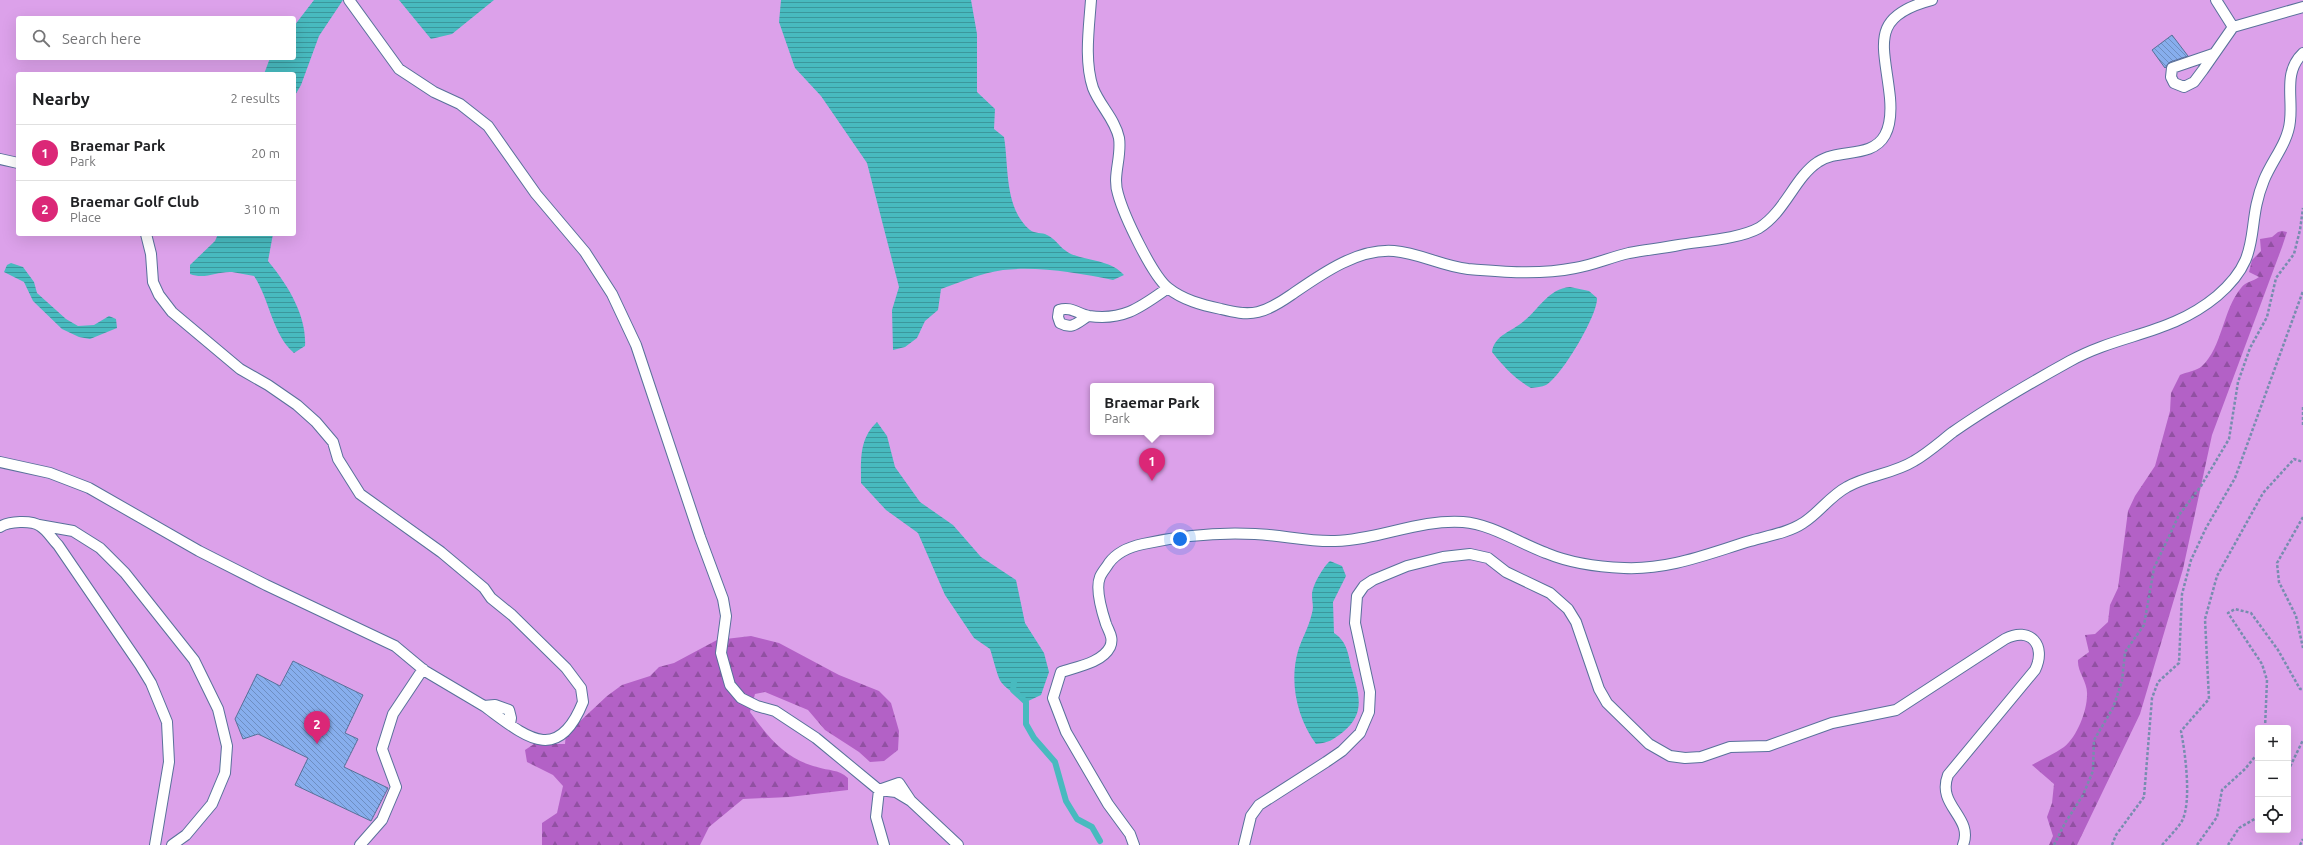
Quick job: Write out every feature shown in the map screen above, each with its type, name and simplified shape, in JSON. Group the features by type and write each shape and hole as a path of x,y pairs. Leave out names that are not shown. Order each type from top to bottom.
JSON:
{"lane":[{"path":"349,0 399,68 434,92 460,104 488,126 536,194 585,252 612,294 636,345 700,538 723,599 726,616 721,653 730,686 741,698 757,706 774,711 804,730 879,790"},
{"path":"1091,0 1089,69 1094,89 1114,122 1118,135 1120,144 1116,166 1117,193 1152,265 1160,280 1179,296 1203,305 1233,312 1256,313 1278,303 1337,267 1371,253 1394,251 1466,268 1539,272 1574,268 1630,253 1748,232 1758,228 1777,212 1811,167 1820,160 1848,152 1860,152 1871,148 1882,140 1888,130 1890,117 1883,50 1884,35 1889,22 1908,7 1932,0"},
{"path":"2216,0 2233,27"},
{"path":"2213,54 2233,27 2303,7"},
{"path":"1134,845 1090,776 1066,732 1053,698 1061,672 1102,657 1110,647 1112,639 1103,615 1098,590 1099,578 1115,554 1140,544 1209,534 1254,534 1337,541 1371,538 1404,528 1461,522 1477,525 1569,561 1622,568 1656,568 1687,562 1802,524 1843,489 1862,480 1903,467 1917,460 1956,430 2072,359 2114,341 2147,333 2176,322 2202,307 2224,289 2244,265 2250,251 2256,208 2262,183 2285,141 2290,121 2291,73 2294,61 2303,53"},
{"path":"0,159 16,163"},
{"path":"0,462 50,473 89,488 232,568 395,646 423,669 484,706 495,705 509,710 511,718 510,724 526,736 539,740 557,739 566,732 580,711 583,702 580,688 552,653 491,598 479,584 439,551 360,494 338,459 333,442 316,422 274,389 240,369 172,312 159,295 153,282 151,254 146,236"},
{"path":"1088,316 1129,313 1146,305 1168,288"},
{"path":"0,527 4,524 23,522 73,531 100,548 125,573 194,660 218,709 227,746 225,773 212,804 186,835 172,845"},
{"path":"39,525 58,545 140,665 151,683 167,722 169,762 155,845"},
{"path":"1244,845 1251,816 1259,805 1342,751 1360,733 1369,712 1370,692 1358,645 1355,607 1357,596 1364,586 1407,566 1443,557 1470,554 1488,558 1506,572 1550,593 1568,609 1576,622 1599,689 1607,703 1649,744 1670,756 1685,758 1700,757 1730,747 1768,746 1832,723 1896,710 2005,639 2013,635 2024,635 2032,638 2040,650 2039,662 2035,670 1948,774 1945,784 1946,796 1964,826 1963,845"},
{"path":"360,845 382,820 396,787 382,749 393,714 423,669"},
{"path":"879,790 899,783 911,800 958,845"},
{"path":"879,790 876,816 884,845"}],"path":[{"path":"2054,845 2064,823 2083,795 2093,771 2094,740 2114,708 2122,681 2125,652 2144,625 2154,568 2179,515 2201,486 2229,439 2238,382 2250,348 2267,317 2276,278 2294,254 2300,230 2303,208"},
{"path":"2112,845 2116,835 2144,797 2152,698 2158,682 2179,663 2182,594 2191,560 2206,528 2235,478 2303,291"},
{"path":"2303,407 2303,425"},
{"path":"2162,845 2183,819 2188,786 2185,750 2181,731 2209,699 2206,619 2216,576 2263,493 2294,459 2303,462"},
{"path":"2303,517 2277,563 2279,582 2296,616 2303,648"},
{"path":"2265,725 2267,680 2262,664 2228,613 2235,609 2251,613 2278,650 2300,689 2303,689"},
{"path":"2291,765 2303,740"},
{"path":"2198,845 2217,816 2222,790 2245,769 2255,757"},
{"path":"2228,845 2239,828 2255,819"},
{"path":"2300,845 2303,839"}],"shaded area":[{"path":"0,0 2303,0 2303,845 0,845"},
{"path":"314,0 343,0 319,36 301,85 296,94 296,72 265,72 269,60 296,60 296,23"},
{"path":"399,0 494,0 452,34 431,39"},
{"path":"781,0 971,0 977,34 977,92 995,109 994,129 1004,137 1009,186 1016,210 1022,221 1030,230 1051,237 1067,252 1083,258 1102,262 1114,267 1124,275 1113,280 1072,273 1016,269 995,271 979,275 941,289 938,310 925,321 917,338 905,347 893,350 892,310 899,287 867,163 821,96 795,68 779,22"},
{"path":"217,236 273,236 268,261 289,290 294,300 303,323 305,346 294,353 287,345 276,327 264,295 254,276 232,272 206,276 195,276 190,274 190,265 215,241"},
{"path":"11,263 23,267 34,282 37,293 66,319 78,326 94,325 109,316 116,319 117,328 90,339 79,337 62,329 33,301 24,282 4,272 7,265"},
{"path":"1570,287 1589,291 1597,298 1592,318 1578,345 1553,380 1544,386 1531,388 1510,372 1500,362 1492,352 1493,346 1500,337 1520,325 1550,295 1556,291"},
{"path":"877,422 887,436 895,467 920,502 953,525 981,557 1016,580 1025,623 1044,653 1049,672 1041,695 1026,702 1006,688 998,675 990,649 974,638 945,595 918,533 886,510 861,483 861,458 864,442 867,435"},
{"path":"1330,561 1342,566 1346,576 1333,602 1334,633 1342,640 1347,649 1357,688 1359,703 1355,718 1343,732 1330,741 1316,744 1304,723 1296,699 1294,675 1298,651 1313,611 1312,591 1321,572"}],"green space":[{"path":"2278,232 2287,232 2282,247 2212,435 2183,569 2140,714 2077,845 2049,845 2053,836 2047,817 2052,803 2054,784 2032,765 2060,750 2069,743 2083,716 2087,701 2087,690 2079,669 2078,660 2089,652 2085,635 2095,634 2108,622 2110,605 2118,588 2128,511 2135,496 2155,466 2170,411 2171,393 2180,375 2200,368 2209,358 2235,297 2243,286 2259,277 2249,272 2252,260 2261,251 2260,239 2272,237"},
{"path":"751,636 779,643 839,675 879,691 891,703 899,731 898,750 884,761 870,762 859,752 825,730 808,710 765,692 755,694 750,712 778,746 796,759 844,775 848,778 848,790 789,797 743,799 709,827 700,845 542,845 542,823 557,813 563,786 553,775 527,762 525,750 534,744 565,744 566,732 576,725 607,696 622,685 650,676 659,667 674,663 717,640"}],"building":[{"path":"2172,35 2188,56 2170,62 2165,68 2152,50"},
{"path":"293,661 363,695 345,733 358,739 344,767 388,788 371,821 295,785 308,758 258,734 243,739 235,719 257,674 280,686"}],"waterway":[{"path":"1014,682 1013,690 1026,702 1026,724 1034,738 1055,762 1066,801 1077,819 1092,827 1100,841"}],"place":[{"name":"Braemar Park","path":"1152,481"},
{"name":"Braemar Golf Club","path":"317,744"}]}
